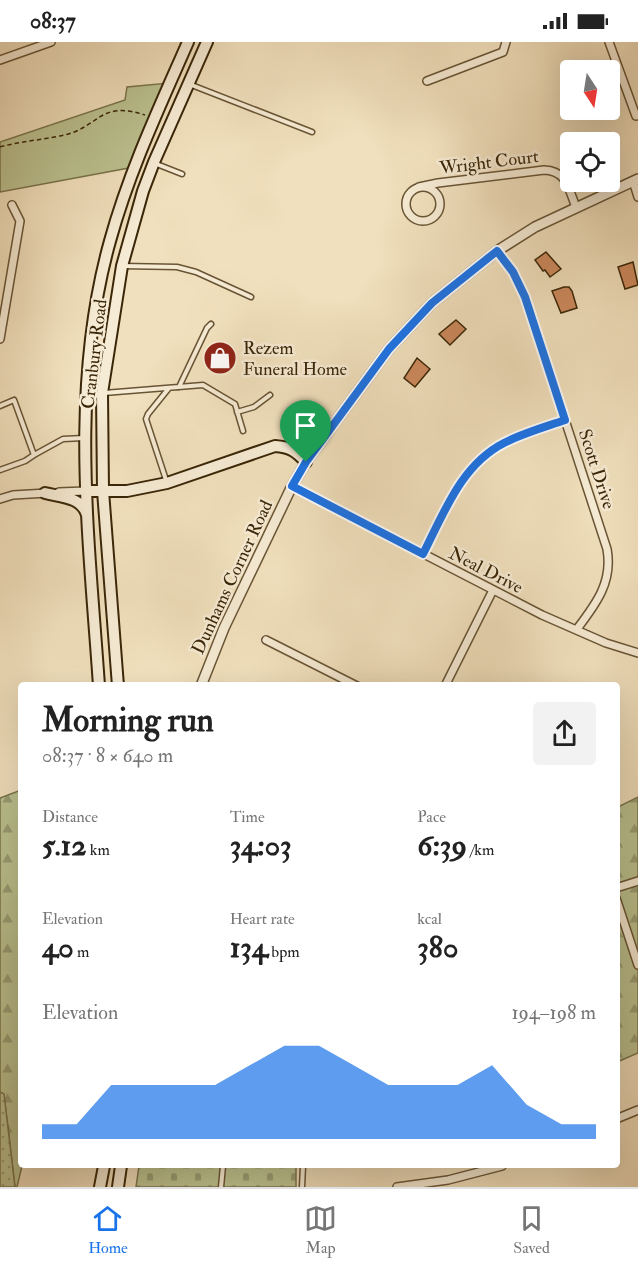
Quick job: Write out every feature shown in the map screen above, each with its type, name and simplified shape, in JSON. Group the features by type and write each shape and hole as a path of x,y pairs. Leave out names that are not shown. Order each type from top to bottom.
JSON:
{"main road":[{"name":"Cranbury Road","path":"99,682 86,491 85,395 89,347 109,243 129,177 188,42"},
{"name":"Cranbury Road","path":"118,682 102,490 102,393 122,266 154,162 207,42"},
{"path":"86,491 127,491 167,483 275,446 289,447 306,462"},
{"path":"45,493 76,501 86,510 88,519"},
{"path":"100,1187 104,1168"},
{"path":"118,1187 122,1168"}],"street":[{"path":"0,60 51,42"},
{"path":"427,81 503,52 506,42"},
{"path":"609,42 636,116"},
{"name":"Wright Court","path":"419,187 434,191 440,202 434,217 424,221 411,217 406,207 407,197 419,187 556,170 562,175 576,207"},
{"path":"636,180 638,197"},
{"name":"Dunhams Corner Road","path":"203,682 224,628 292,486 306,462 389,349 432,303 497,251 535,227 636,180"},
{"path":"0,339 20,220 12,205"},
{"name":"Scott Drive","path":"497,251 513,272 525,297 608,556 608,571 603,592 577,629"},
{"path":"423,554 458,485 478,461 513,438 565,420"},
{"name":"Neal Drive","path":"292,486 542,615 606,643 638,653"},
{"path":"0,499 13,495 86,491"},
{"path":"447,682 493,590"},
{"path":"266,640 349,682"},
{"path":"620,887 638,881"},
{"path":"620,910 638,964"},
{"path":"620,1117 638,1110"},
{"path":"397,1187 450,1183 496,1168"}],"lane":[{"path":"189,83 312,132"},
{"path":"154,162 182,174"},
{"path":"122,266 177,267 196,272 251,297"},
{"path":"179,387 211,324"},
{"path":"102,393 203,385 235,404 243,431"},
{"path":"167,483 146,419 169,388"},
{"path":"237,412 254,407 270,395"},
{"path":"0,406 14,400 35,455"},
{"path":"0,470 25,461 63,439 86,438"},
{"path":"221,1187 223,1168"},
{"path":"302,1187 303,1168"}],"path":[{"path":"0,147 32,139 65,135 82,129 106,112 130,110 154,118"}],"green space":[{"path":"169,83 134,167 0,192 0,142 125,100 127,87"},
{"path":"18,791 18,1168 22,1168 17,1187 15,1187 4,1095 0,1092 0,798"},
{"path":"638,797 638,1053 620,1061 620,806"},
{"path":"0,1092 4,1094 15,1187 0,1187"},
{"path":"139,1168 296,1168 296,1187 136,1187"}],"building":[{"path":"546,252 561,269 550,277 535,260"},
{"path":"633,262 638,285 625,289 618,267"},
{"path":"569,287 572,291 577,308 561,313 552,291"},
{"path":"456,320 466,329 450,345 439,334"},
{"path":"417,358 430,369 415,387 404,378"}],"place":[{"name":"Rezem Funeral Home","path":"220,358"}],"route":[{"path":"497,251 520,284 565,420 513,438 482,457 458,485 423,554 292,486 306,462 389,349 432,303 497,251"}]}
